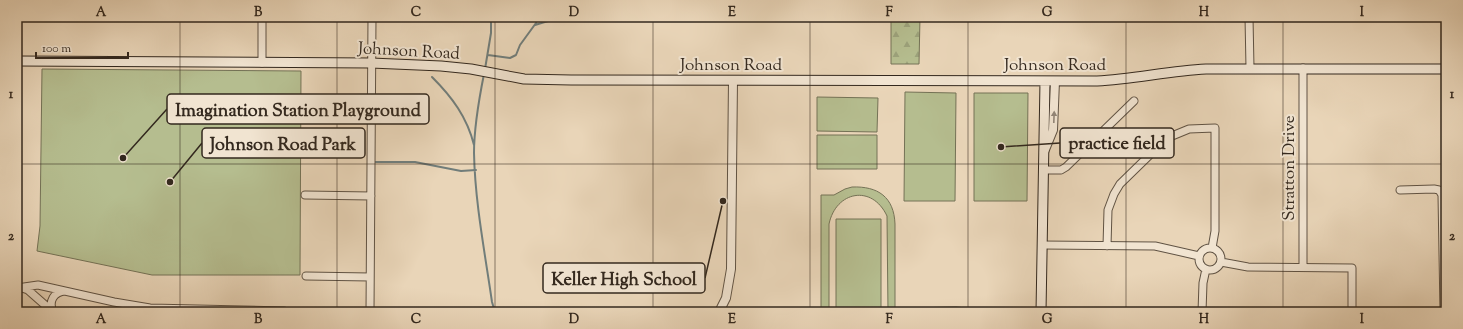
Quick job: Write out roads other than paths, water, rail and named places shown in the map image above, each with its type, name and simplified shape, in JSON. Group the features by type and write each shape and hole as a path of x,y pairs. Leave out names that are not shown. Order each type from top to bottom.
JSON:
{"main road":[{"name":"Johnson Road","path":"17,61 372,63 471,69 524,79 1055,81 1115,80 1184,70 1250,68 1446,69"},
{"path":"1041,312 1045,81"}],"street":[{"path":"262,17 262,63"},
{"path":"370,312 370,115 372,17"},
{"path":"1249,17 1250,68"},
{"name":"Stratton Drive","path":"1303,68 1303,267"},
{"path":"719,312 726,298 731,269 733,80"},
{"path":"1044,152 1053,130 1055,81"},
{"path":"1044,170 1061,170 1134,101"},
{"path":"306,114 370,115"},
{"path":"1107,246 1108,210 1114,194 1120,184 1162,143 1172,136 1189,129 1215,128 1216,231 1212,248"},
{"path":"1400,190 1434,189 1441,192 1443,199 1444,312"},
{"path":"305,195 371,196"},
{"path":"1042,246 1160,246 1199,256"},
{"path":"1212,248 1217,250 1220,254 1221,262 1215,269 1206,269 1200,264 1199,256 1203,250 1212,248"},
{"path":"1221,262 1241,267 1352,268 1352,312"},
{"path":"1202,312 1203,284 1206,269"},
{"path":"306,276 370,277"},
{"path":"18,288 38,285 114,302 150,308 284,311"},
{"path":"18,288 28,290 53,312"},
{"path":"53,312 51,305 54,296 61,292 67,291"}],"waterway":[{"path":"485,69 491,33 491,17"},
{"path":"488,55 510,58 516,55 520,45 536,23 538,17"},
{"path":"535,25 548,21 561,21"},
{"path":"484,74 475,133 474,153 476,190 481,228 492,302 495,312"},
{"path":"432,77 446,92 463,116 474,145"},
{"path":"374,162 415,162 461,171 476,170"}],"place":[{"name":"practice field","path":"1001,147"},
{"name":"Imagination Station Playground","path":"123,158"},
{"name":"Johnson Road Park","path":"170,182"},
{"name":"Keller High School","path":"723,201"}]}
